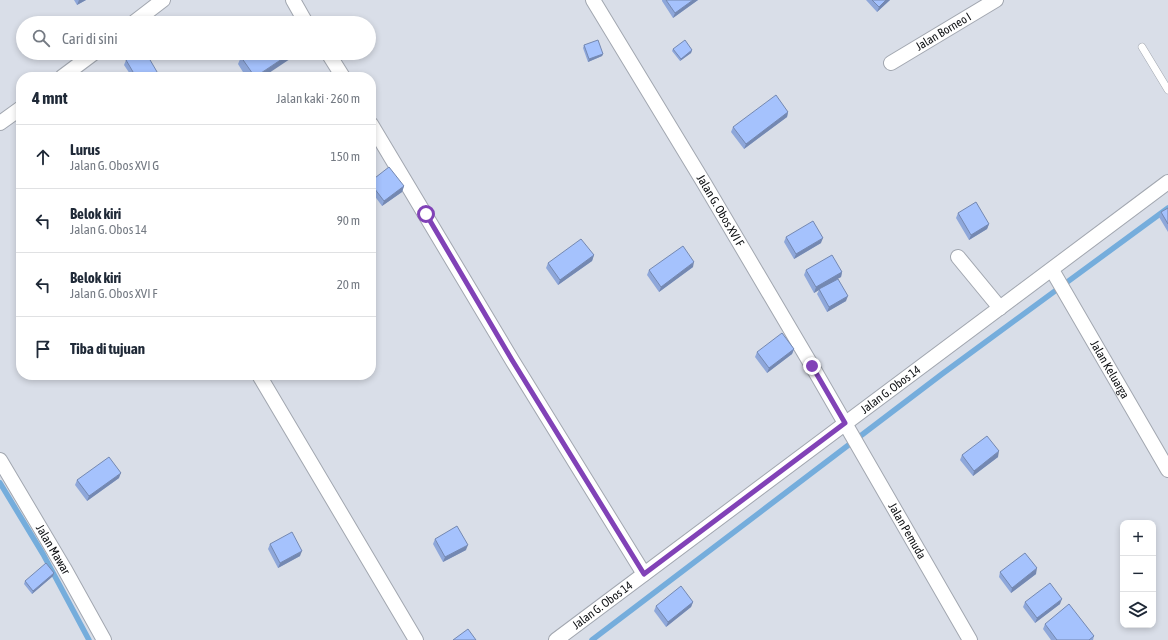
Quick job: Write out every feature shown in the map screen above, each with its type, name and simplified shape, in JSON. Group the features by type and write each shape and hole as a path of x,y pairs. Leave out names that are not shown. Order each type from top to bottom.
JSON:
{"street":[{"path":"142,16 163,0"},
{"path":"293,0 302,16"},
{"name":"Jalan G. Obos XVI F","path":"592,0 708,190 845,423"},
{"name":"Jalan Borneo I","path":"891,63 996,0"},
{"path":"81,71 89,60"},
{"path":"332,60 340,72"},
{"path":"0,123 16,112"},
{"path":"376,132 512,360 644,574"},
{"name":"Jalan G. Obos 14","path":"556,640 1168,182"},
{"path":"958,257 1000,308"},
{"name":"Jalan Keluarga","path":"1052,270 1168,470"},
{"path":"262,380 416,640"},
{"name":"Jalan Pemuda","path":"845,423 970,640"},
{"name":"Jalan Mawar","path":"0,460 64,568 104,640"}],"lane":[{"path":"1142,47 1168,90"}],"building":[{"path":"666,0 693,0 675,13"},
{"path":"872,0 886,0 879,7"},
{"path":"598,40 603,54 589,59 584,45"},
{"path":"685,40 692,50 681,59 673,49"},
{"path":"126,60 150,60 157,72 133,72"},
{"path":"243,60 280,60 262,72 252,72"},
{"path":"776,95 788,112 746,144 733,127"},
{"path":"389,167 404,186 384,201 376,191 376,177"},
{"path":"976,202 989,224 971,235 958,213"},
{"path":"1168,208 1168,224 1161,212"},
{"path":"813,221 823,238 796,254 786,237"},
{"path":"581,239 594,255 560,280 548,263"},
{"path":"683,246 694,262 661,287 649,270"},
{"path":"832,255 842,272 816,287 806,270"},
{"path":"838,279 848,296 829,307 819,289"},
{"path":"782,333 794,349 769,368 757,352"},
{"path":"987,436 999,451 974,471 962,455"},
{"path":"109,457 121,473 89,496 77,480"},
{"path":"457,526 468,545 445,557 435,539"},
{"path":"292,532 302,551 280,563 270,544"},
{"path":"1025,553 1037,568 1012,588 1000,572"},
{"path":"46,563 54,573 33,591 25,581"},
{"path":"1050,583 1062,599 1037,618 1025,602"},
{"path":"681,586 693,602 668,622 656,606"},
{"path":"1069,604 1094,636 1089,640 1057,640 1045,624"},
{"path":"468,629 476,640 453,640"}],"waterway":[{"path":"592,640 942,374 1168,208"},
{"path":"0,483 43,554 89,640"}],"route":[{"path":"426,214 512,360 644,574 845,423 812,366"}]}
